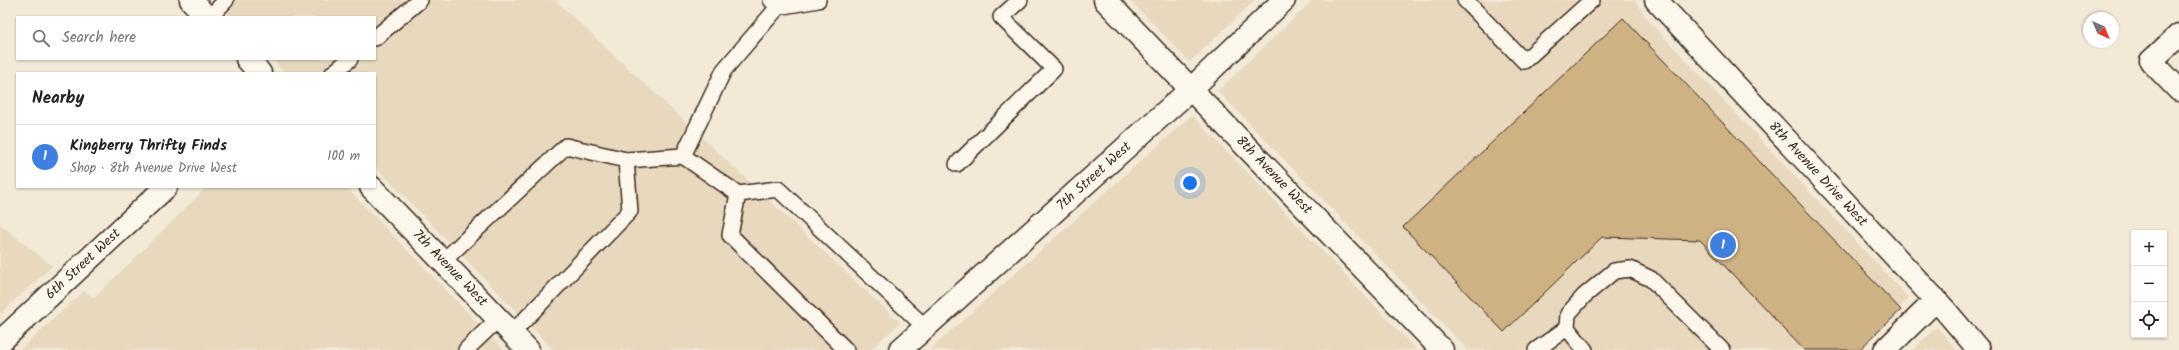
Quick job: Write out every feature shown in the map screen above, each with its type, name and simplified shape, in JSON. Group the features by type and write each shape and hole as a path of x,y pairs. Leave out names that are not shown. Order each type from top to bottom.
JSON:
{"street":[{"path":"191,0 206,16"},
{"name":"8th Avenue West","path":"1105,0 1442,350"},
{"name":"7th Street West","path":"900,350 1191,89 1284,0"},
{"name":"8th Avenue Drive West","path":"1656,0 1936,300 1979,350"},
{"path":"2179,34 2151,61 2179,90"},
{"path":"248,60 259,72"},
{"name":"6th Street West","path":"0,342 165,188"},
{"name":"7th Avenue West","path":"372,188 528,350"},
{"path":"1884,350 1936,300"}],"lane":[{"path":"211,16 226,0"},
{"path":"376,37 420,0"},
{"path":"683,156 724,70 774,4 818,0"},
{"path":"957,164 1054,69 1001,17 1020,0"},
{"path":"1465,0 1524,61 1592,0"},
{"path":"334,72 349,60"},
{"path":"443,262 566,146 626,160 683,156 738,194 778,189 925,327"},
{"path":"466,350 505,326 630,211 626,160"},
{"path":"738,194 730,235 846,350"},
{"path":"1585,350 1567,328 1568,314 1584,296 1614,272 1630,269 1651,279 1722,350"},
{"path":"1536,350 1567,328"}],"shaded area":[{"path":"215,0 555,0 900,323 870,350 554,350 376,167 376,72 284,72 273,60 376,60 376,16 230,16"},
{"path":"1130,0 1255,0 1190,62"},
{"path":"1313,0 1634,0 1650,22 1909,298 1856,350 1468,350 1218,91"},
{"path":"1192,115 1417,350 930,350"},
{"path":"206,188 347,188 504,350 20,350 84,291 94,298"},
{"path":"0,224 52,266 0,314"},
{"path":"1937,327 1956,350 1913,350"}],"building":[{"path":"1623,18 1901,310 1859,350 1804,350 1700,240 1602,237 1504,332 1403,227"}],"place":[{"name":"Kingberry Thrifty Finds","path":"1723,245"}]}
